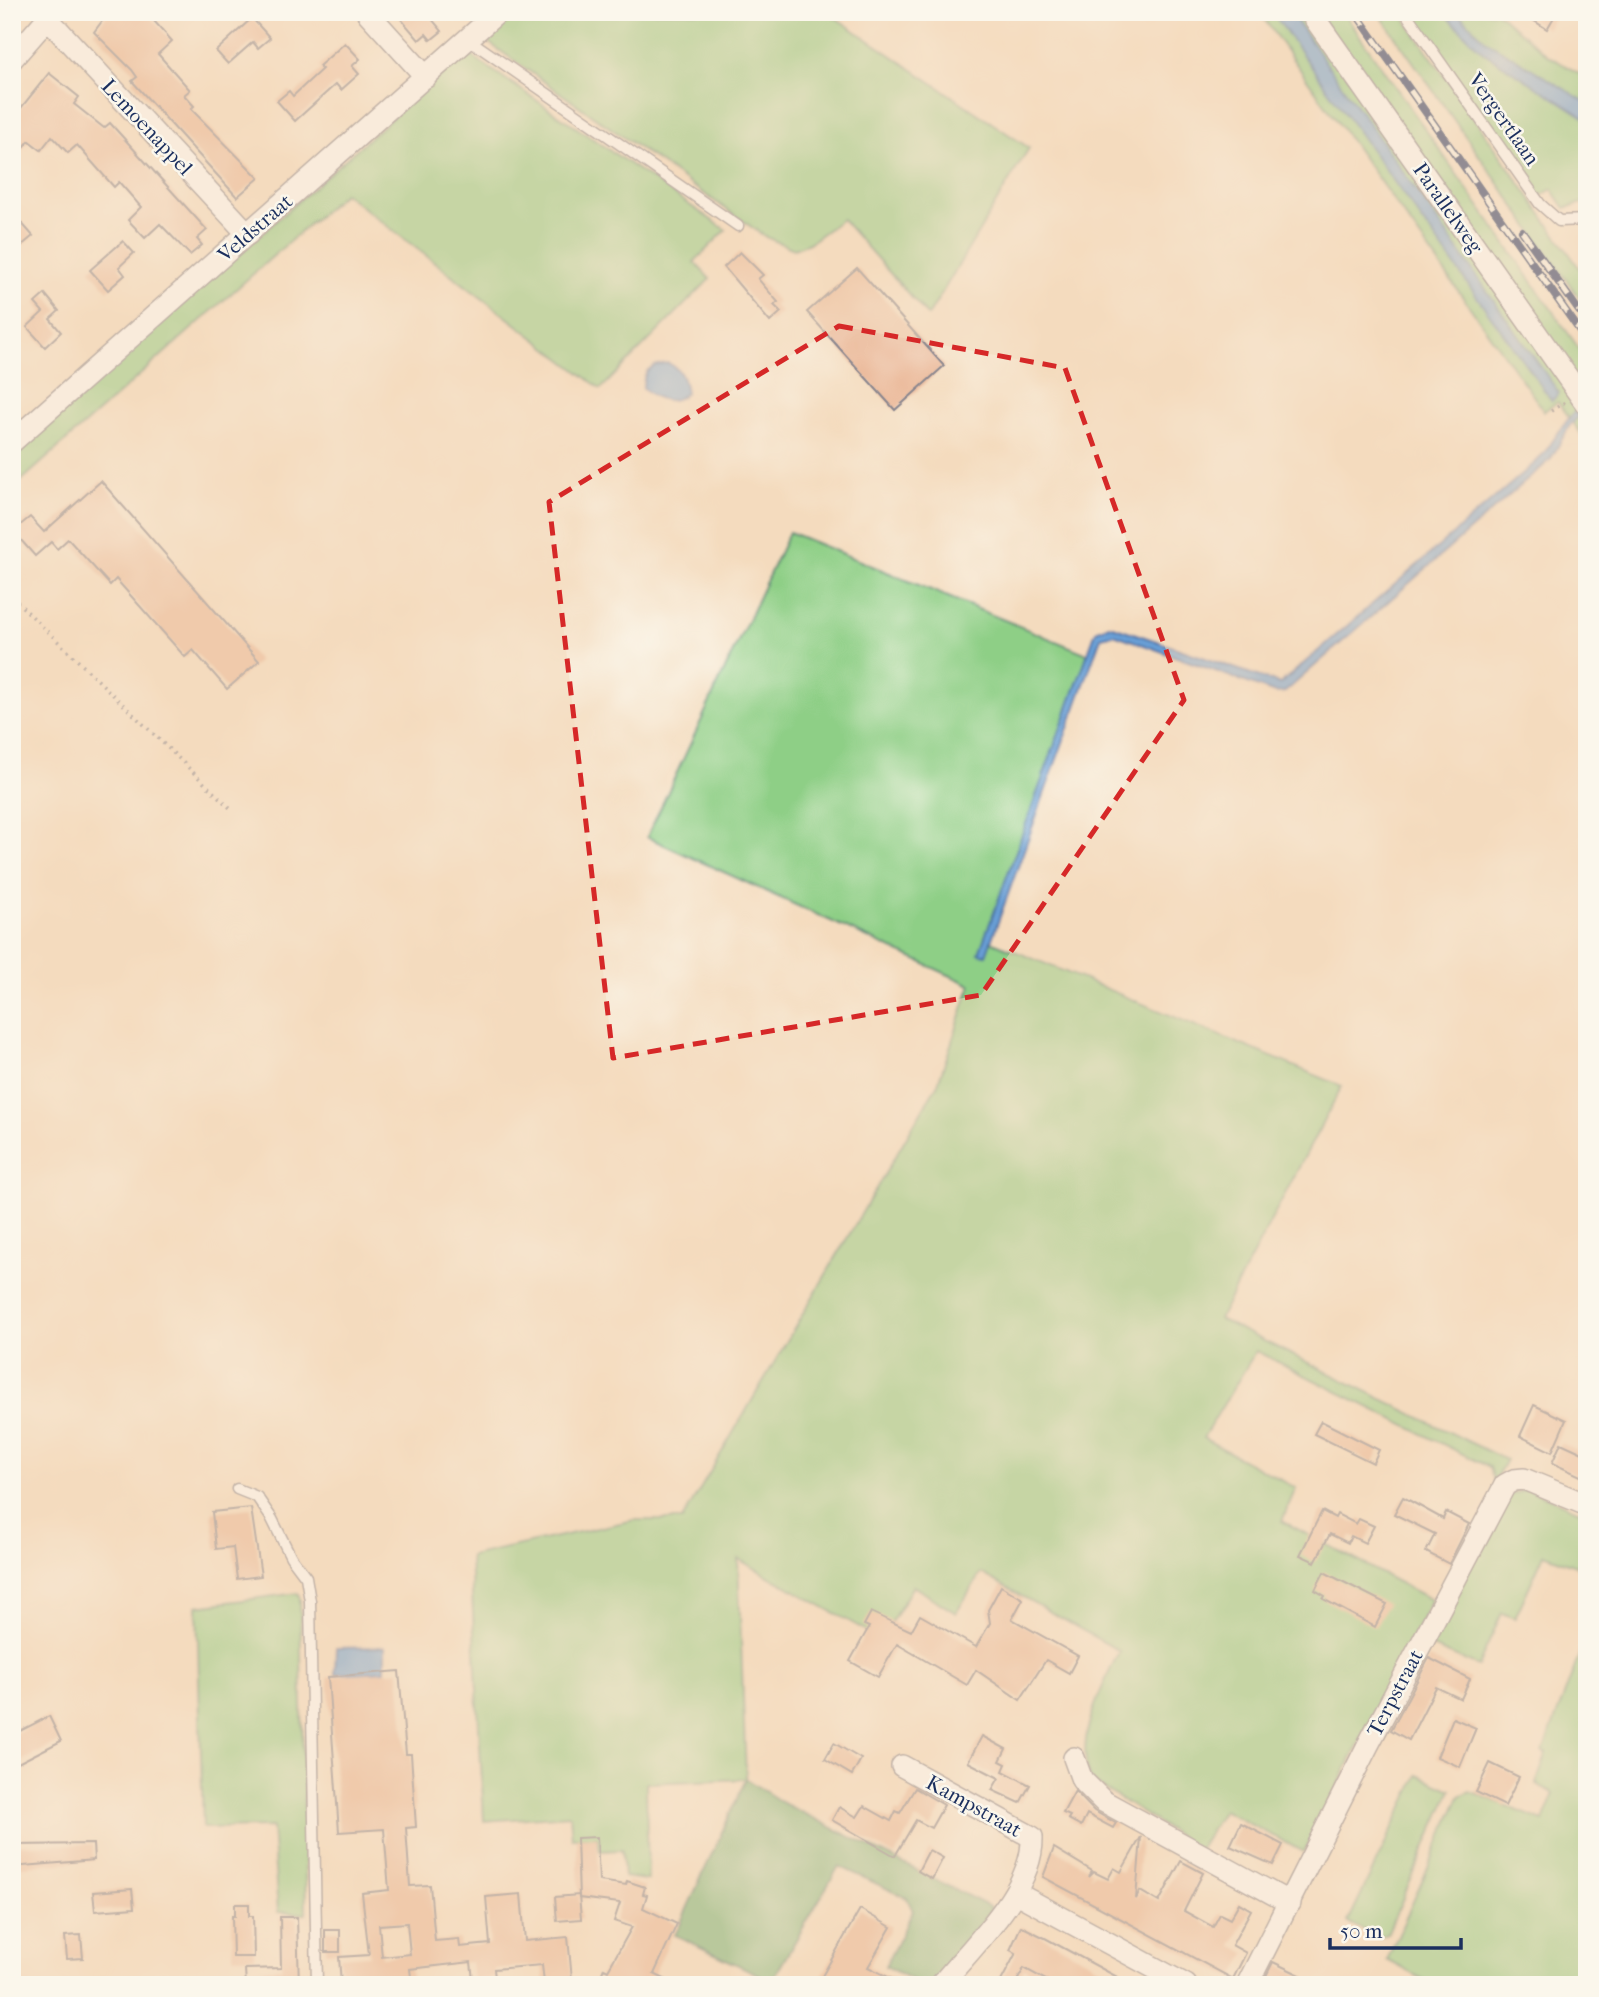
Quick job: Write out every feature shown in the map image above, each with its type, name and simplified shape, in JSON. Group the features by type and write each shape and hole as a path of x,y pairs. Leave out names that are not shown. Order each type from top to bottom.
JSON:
{"street":[{"path":"367,12 426,77"},
{"name":"Veldstraat","path":"12,442 498,12"},
{"name":"Parallelweg","path":"1310,12 1587,405"},
{"path":"12,59 50,15"},
{"name":"Lemoenappel","path":"50,15 248,234"},
{"name":"Terpstraat","path":"1247,1985 1367,1745 1505,1485 1524,1479 1587,1505"},
{"path":"1074,1758 1082,1780 1103,1801 1290,1903"},
{"name":"Kampstraat","path":"902,1766 1032,1837 1032,1848 1016,1893 941,1985"},
{"path":"1016,1893 1186,1985"}],"lane":[{"name":"Vergertlaan","path":"1405,12 1540,204 1559,221 1587,220"},
{"path":"468,39 738,226"},
{"path":"237,1489 257,1497 306,1577 310,1601 317,1985"}],"path":[{"path":"12,597 231,809"}],"highlighted area":[{"path":"839,326 1065,368 1184,700 981,995 613,1058 549,502"}],"green space":[{"path":"511,12 827,12 1029,148 928,316 842,219 809,243 794,249 766,237 482,38"},
{"path":"1259,12 1303,12 1587,414 1587,442 1558,402 1544,411"},
{"path":"1317,12 1343,12 1587,360 1587,396"},
{"path":"1378,12 1400,12 1587,279 1587,309"},
{"path":"1409,12 1443,12 1483,52 1587,119 1587,202 1565,208 1552,189 1539,197"},
{"path":"1457,12 1497,12 1547,55 1587,78 1587,103 1485,40"},
{"path":"466,52 726,230 694,262 710,279 601,389 344,193 12,489 12,455"},
{"path":"789,532 1090,655 988,940 1342,1086 1219,1319 1506,1460 1494,1481 1489,1467 1256,1351 1203,1438 1296,1488 1282,1521 1432,1600 1304,1852 1223,1810 1199,1849 1092,1781 1086,1766 1087,1733 1098,1698 1119,1651 981,1573 956,1613 913,1586 881,1639 738,1559 746,1779 646,1783 648,1880 624,1877 622,1850 600,1851 598,1837 572,1838 570,1815 484,1821 470,1556 634,1520 682,1520 938,1083 971,985 647,837"},
{"path":"1527,1489 1587,1514 1587,1570 1544,1554 1515,1618 1502,1613 1478,1666 1427,1645 1501,1498"},
{"path":"298,1593 306,1914 278,1912 272,1827 203,1828 197,1606"},
{"path":"1587,1634 1587,1985 1434,1985 1387,1960 1460,1796 1470,1791 1543,1821 1554,1793 1536,1784 1547,1753 1543,1752"},
{"path":"1418,1775 1451,1790 1387,1934 1378,1938 1348,1922"},
{"path":"746,1779 783,1803 992,1908 935,1985 922,1985 885,1966 913,1911 907,1898 839,1866 772,1981 675,1935"}],"water":[{"path":"1272,12 1290,12 1559,393 1552,401"},
{"path":"1443,12 1457,12 1485,40 1587,103 1587,119 1483,52"},
{"path":"668,363 681,375 686,393 675,399 664,400 643,388 644,377 656,365"},
{"path":"1578,409 1581,414 1570,425 1550,460 1285,692 1275,693 1114,634 1101,637 986,955 979,953 1096,631 1109,625 1116,627 1280,684 1536,462"},
{"path":"385,1647 385,1671 335,1674 336,1648"}],"building":[{"path":"109,12 146,12 172,41 158,54 190,90 184,95 194,106 191,109 259,178 237,197 132,81 137,77 132,70 94,32"},
{"path":"395,12 426,12 442,31 431,40 426,34 419,40"},
{"path":"1520,12 1557,12 1547,29"},
{"path":"252,18 270,38 258,48 253,42 228,64 216,51"},
{"path":"345,43 360,59 352,66 359,74 341,90 336,84 295,121 277,101 289,91 293,96 322,69 319,66"},
{"path":"49,73 79,97 74,104 104,128 110,123 207,230 197,239 202,245 190,255 160,224 145,238 128,220 141,207 119,182 114,187 77,145 68,153 52,136 41,150 29,141 12,162 12,119"},
{"path":"12,212 33,236 21,246 12,236"},
{"path":"123,241 134,253 119,267 125,275 108,290 90,270"},
{"path":"740,252 763,275 758,279 778,302 774,305 781,312 770,322 724,267"},
{"path":"857,268 944,366 895,410 807,312"},
{"path":"45,294 59,311 50,319 61,332 45,347 27,327 43,312 35,303"},
{"path":"101,481 259,661 227,689 193,650 185,657 116,579 110,585 68,539 57,549 51,542 35,556 13,531 30,517 44,532"},
{"path":"1534,1405 1566,1420 1552,1452 1520,1436"},
{"path":"1321,1421 1379,1450 1373,1463 1314,1434"},
{"path":"1561,1443 1587,1455 1587,1479 1552,1463"},
{"path":"1403,1497 1443,1519 1446,1512 1469,1524 1449,1564 1426,1552 1435,1534 1394,1514"},
{"path":"251,1508 261,1576 237,1579 233,1547 216,1549 212,1512"},
{"path":"1322,1511 1335,1518 1337,1514 1356,1524 1359,1519 1374,1526 1365,1543 1351,1536 1348,1543 1330,1534 1315,1562 1300,1555"},
{"path":"1324,1572 1387,1604 1375,1627 1323,1599 1325,1596 1315,1590"},
{"path":"1001,1586 1023,1599 1012,1619 1078,1656 1069,1673 1046,1660 1020,1700 976,1670 967,1685 897,1644 878,1677 850,1661 869,1627 864,1625 871,1612 911,1631 920,1615 976,1647 990,1623 988,1610"},
{"path":"1429,1658 1470,1679 1461,1699 1436,1687 1409,1740 1391,1730"},
{"path":"399,1671 406,1754 411,1754 416,1827 406,1828 410,1886 430,1885 435,1941 459,1939 460,1947 490,1944 486,1897 521,1894 525,1941 568,1937 572,1980 544,1983 542,1965 494,1969 495,1978 473,1980 471,1962 410,1969 412,1985 341,1985 339,1957 369,1955 362,1893 389,1890 384,1829 339,1832 328,1677","holes":["407,1923 410,1954 382,1957 379,1925"]},
{"path":"49,1716 61,1741 12,1766 12,1735"},
{"path":"1453,1718 1476,1728 1460,1767 1437,1757"},
{"path":"982,1736 1006,1749 1000,1761 1006,1764 1003,1771 1030,1785 1020,1803 992,1790 999,1778 968,1762"},
{"path":"834,1743 861,1759 852,1775 825,1759"},
{"path":"1490,1763 1519,1777 1505,1806 1476,1792"},
{"path":"915,1788 944,1805 931,1828 916,1820 895,1856 832,1820 839,1807 857,1817 864,1806 891,1821 896,1811 900,1813"},
{"path":"1075,1791 1094,1811 1116,1823 1113,1828 1087,1814 1081,1826 1068,1819 1070,1816 1063,1813"},
{"path":"1241,1823 1283,1845 1273,1865 1230,1846"},
{"path":"597,1837 599,1881 626,1885 627,1881 645,1887 643,1894 647,1895 643,1908 677,1924 654,1974 677,1985 597,1985 604,1968 608,1970 632,1927 614,1921 620,1903 579,1898 577,1838"},
{"path":"1141,1837 1136,1899 1140,1891 1159,1902 1181,1861 1203,1873 1184,1911 1213,1927 1220,1914 1230,1919 1239,1903 1251,1910 1232,1945 1246,1953 1233,1979 1043,1877 1054,1848 1092,1871 1089,1877 1094,1872 1108,1879 1114,1868 1121,1872"},
{"path":"93,1844 94,1860 12,1867 12,1845"},
{"path":"929,1850 943,1858 932,1879 918,1871"},
{"path":"132,1889 134,1908 95,1911 93,1892"},
{"path":"579,1895 581,1919 557,1921 555,1897"},
{"path":"235,1904 249,1904 249,1916 253,1916 254,1957 233,1957 232,1916 235,1916"},
{"path":"860,1909 891,1927 868,1967 904,1985 817,1985"},
{"path":"280,1917 297,1917 299,1985 246,1985 245,1969 281,1968"},
{"path":"1021,1926 1132,1985 1055,1985 1024,1968 1015,1985 999,1985 1016,1953 1010,1950"},
{"path":"325,1930 340,1930 340,1952 325,1952"},
{"path":"81,1935 83,1958 67,1959 65,1936"},
{"path":"1273,1962 1321,1985 1269,1985 1272,1979 1266,1976"}],"railway":[{"path":"1355,12 1587,341"},
{"path":"1522,231 1579,311"}]}
